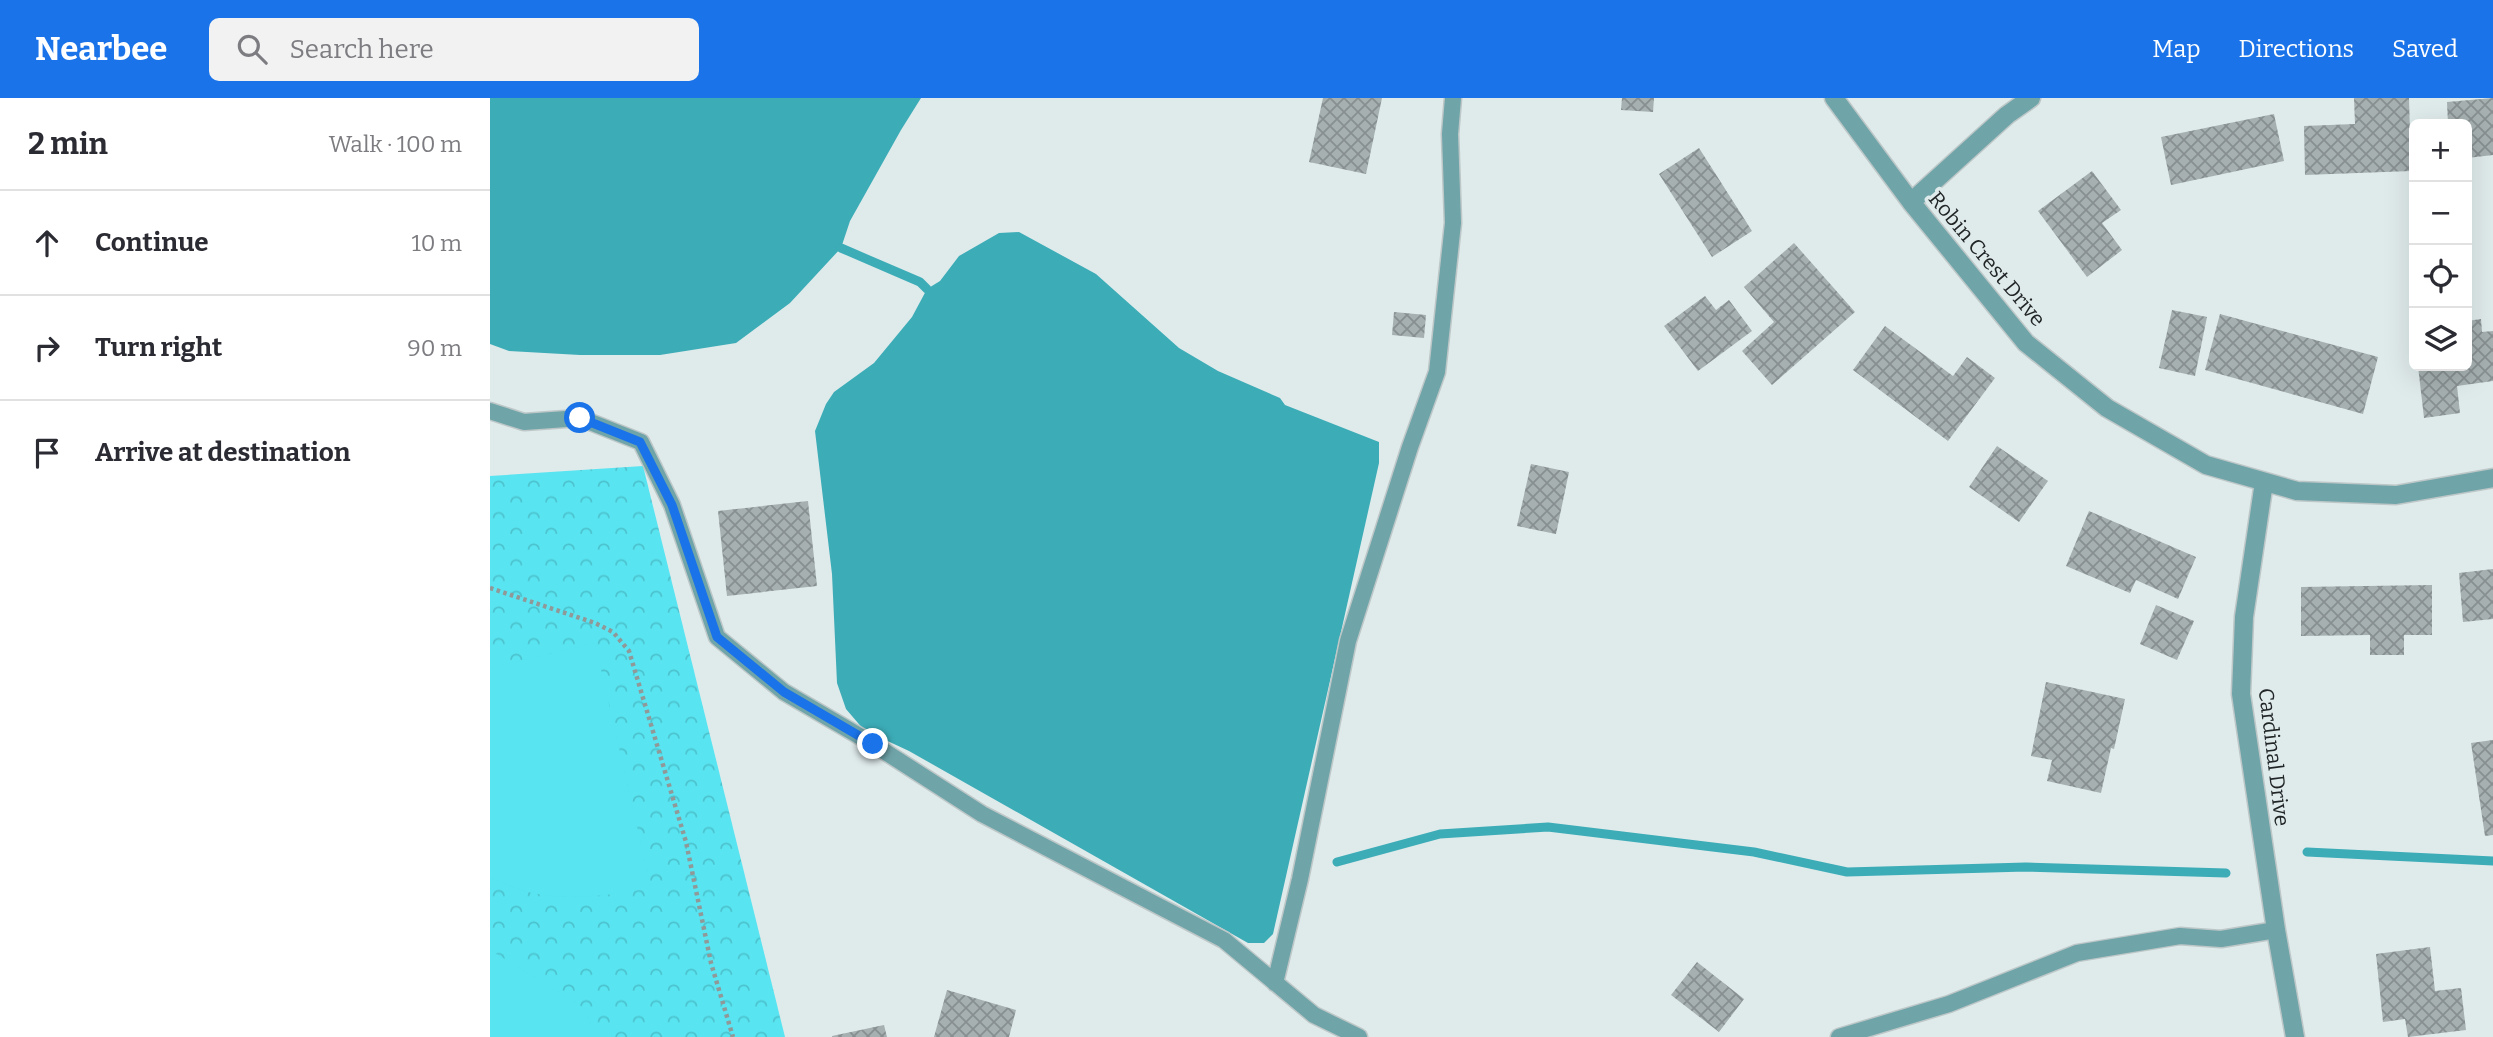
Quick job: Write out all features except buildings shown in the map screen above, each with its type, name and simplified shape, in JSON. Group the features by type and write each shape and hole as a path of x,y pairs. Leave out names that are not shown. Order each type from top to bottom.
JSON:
{"street":[{"name":"Robin Crest Drive","path":"1833,98 1911,202 2026,343 2107,408 2206,466 2297,491 2396,495 2493,478"},
{"path":"1911,202 2007,115 2031,98"},
{"name":"Cardinal Drive","path":"2264,482 2244,617 2241,694 2276,930 2295,1037"}],"lane":[{"path":"1275,982 1300,879 1348,641 1437,372 1453,223 1450,134 1453,98"},
{"path":"490,411 524,422 580,418 640,442 672,505 717,637 784,692 873,744 982,814 1224,940 1314,1015 1359,1037"},
{"path":"1839,1037 1949,1004 2077,953 2180,936 2221,939 2276,930"}],"path":[{"path":"490,589 595,622 613,632 629,651 686,842 711,963 733,1037"}],"green space":[{"path":"643,466 785,1037 490,1037 490,476"},
{"path":"595,643 651,888 577,897 527,892 490,878 490,668"},
{"path":"490,950 584,1008 596,1037 490,1037"}],"shaded area":[{"path":"490,98 921,98 850,221 841,248 790,303 736,343 660,355 580,355 509,351 490,344"},
{"path":"1019,232 1096,274 1179,348 1218,371 1280,398 1285,405 1379,442 1379,463 1273,934 1264,943 1248,943 909,751 864,730 846,709 837,683 832,574 815,431 834,392 874,363 912,317 927,289 940,281 959,256 999,233"}],"waterway":[{"path":"841,248 920,282 927,289"},
{"path":"1337,862 1440,834 1548,827 1754,852 1847,872 2026,867 2226,873"},
{"path":"2307,852 2493,861"}],"route":[{"path":"580,418 640,442 672,505 717,637 784,692 873,744"}]}
